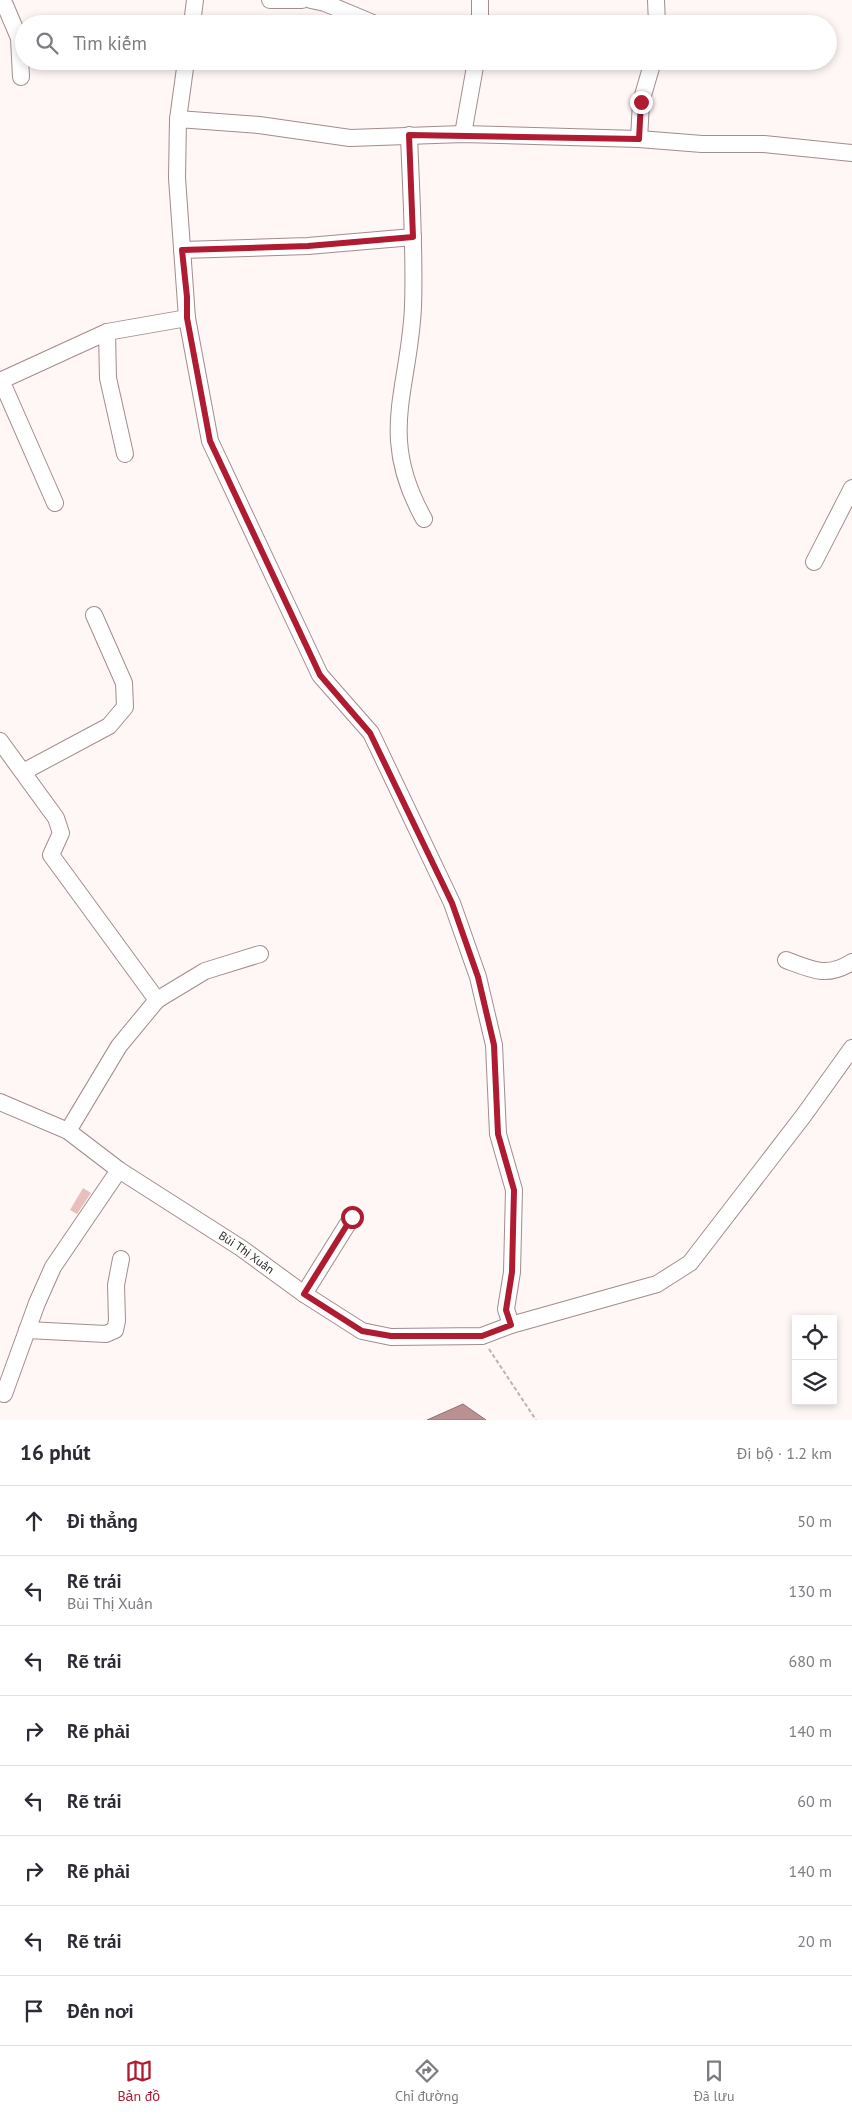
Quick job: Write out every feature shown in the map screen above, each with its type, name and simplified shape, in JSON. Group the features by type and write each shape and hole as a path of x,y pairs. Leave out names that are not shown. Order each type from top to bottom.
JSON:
{"street":[{"path":"193,15 195,0"},
{"path":"270,0 302,0"},
{"path":"311,0 325,3 354,15"},
{"path":"480,0 480,15"},
{"path":"656,0 657,15"},
{"path":"6,5 15,28"},
{"path":"21,70 21,77"},
{"path":"185,70 178,119 177,178 187,318 210,441 320,675 370,733 452,903 478,977 494,1045 498,1134 514,1190 512,1272 506,1310 511,1325"},
{"path":"463,134 474,70"},
{"path":"639,139 641,102 650,70"},
{"path":"178,119 258,125 350,138 463,134 639,139 702,144 764,144 852,153"},
{"path":"409,135 413,237 411,328 398,422 402,466 406,484 424,519"},
{"path":"182,250 308,246 413,237"},
{"path":"55,503 1,381 107,332 187,318"},
{"path":"107,332 108,378 125,454"},
{"path":"814,562 852,488"},
{"path":"22,772 109,726 125,707 124,682 94,615"},
{"path":"0,741 56,818 61,833 51,855 157,1000"},
{"path":"68,1131 119,1046 157,1000 205,971 260,954"},
{"path":"786,960 822,972 835,971 852,962"},
{"name":"Bùi Thị Xuân","path":"0,1102 68,1131 119,1170 241,1248 304,1294 362,1331 391,1336 482,1336 511,1325 657,1284 690,1263 804,1115 852,1048"},
{"path":"4,1394 53,1267 119,1170"},
{"path":"304,1294 352,1217"},
{"path":"28,1330 106,1334 115,1330 117,1322 116,1285 121,1259"}],"path":[{"path":"482,1336 536,1420"}],"shaded area":[{"path":"463,1404 486,1420 427,1420"}],"building":[{"path":"83,1188 91,1193 77,1214 70,1210"}],"route":[{"path":"352,1217 304,1294 362,1331 391,1336 482,1336 511,1325 506,1310 512,1272 514,1190 498,1134 494,1045 478,977 452,903 370,733 320,675 210,441 187,318 187,297 182,250 308,246 413,237 409,135 463,134 639,139 641,102"}]}
